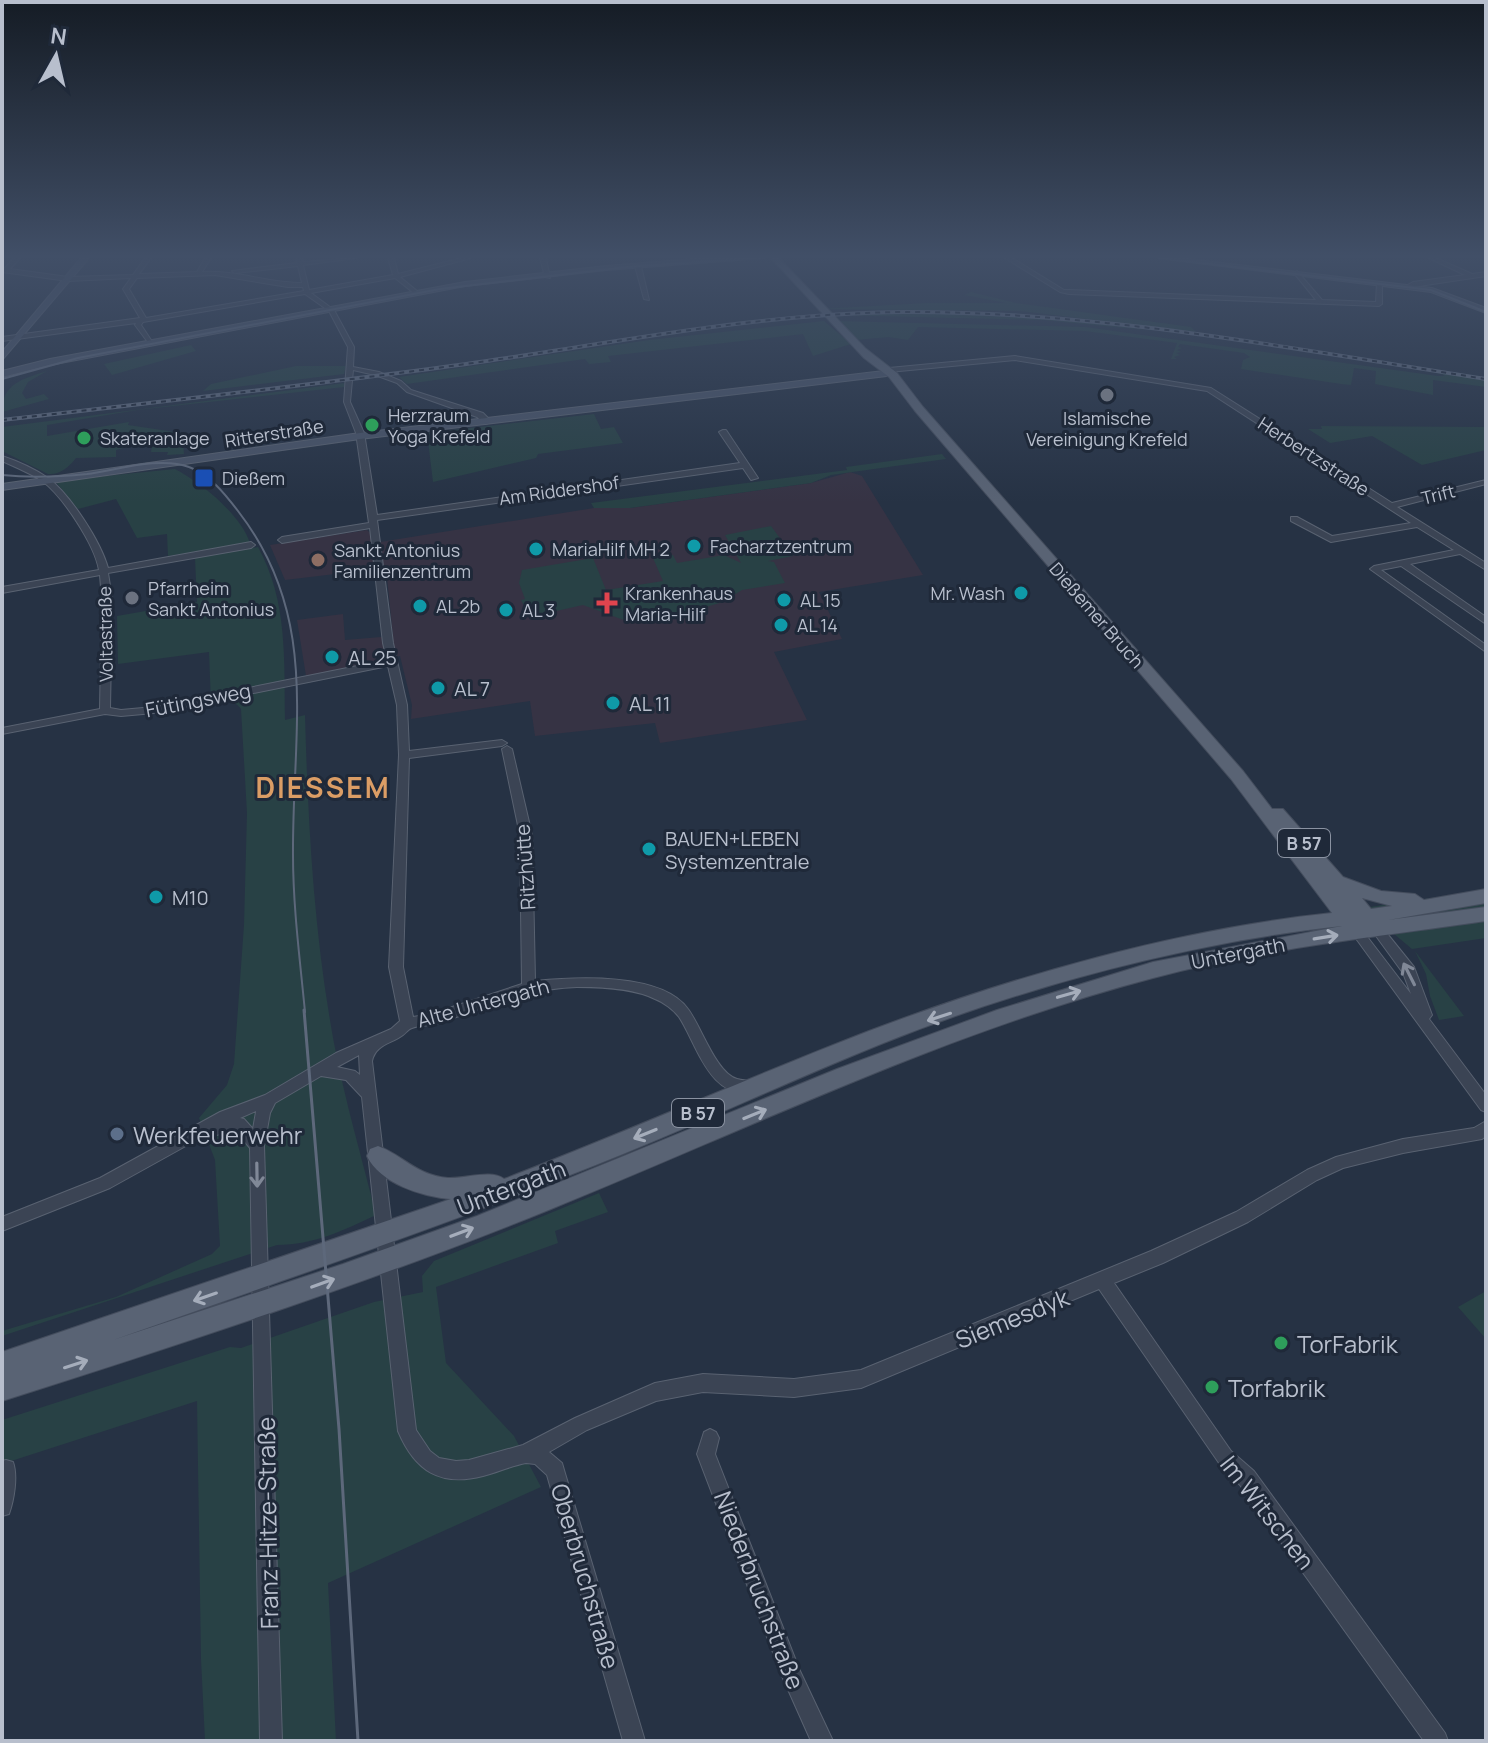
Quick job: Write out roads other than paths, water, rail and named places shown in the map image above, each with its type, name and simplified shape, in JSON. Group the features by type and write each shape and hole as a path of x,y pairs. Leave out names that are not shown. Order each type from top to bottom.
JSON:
{"main road":[{"path":"20,339 6,357 2,373 170,339"},
{"name":"B 57","path":"851,339 886,372"},
{"path":"860,349 886,372"},
{"path":"2,382 95,354"},
{"path":"6,357 22,364 50,362"},
{"path":"858,374 868,367 871,360"},
{"path":"738,391 886,372"},
{"path":"738,391 886,372"},
{"name":"Dießemer Bruch","path":"886,372 1237,775 1362,924"},
{"name":"Ritterstraße","path":"2,487 360,436 738,391"},
{"name":"Dießemer Bruch","path":"1237,775 1278,814 1334,876 1362,924"},
{"name":"Untergath","path":"1334,876 1349,887 1394,900 1478,898"},
{"name":"Untergath","path":"2,1365 260,1278 387,1247 540,1202 995,1017 1155,969 1478,898"},
{"name":"Untergath","path":"2,1388 262,1305 615,1147 877,1037 1012,991 1121,958 1246,933 1486,914"},
{"path":"995,1017 1012,991"},
{"path":"378,1156 412,1182 443,1191 494,1185 566,1159 615,1147"}],"street":[{"path":"148,339 150,343"},
{"path":"349,339 347,402 360,436 402,705 404,755 396,967 407,1023"},
{"name":"Herbertzstraße","path":"886,372 1015,358 1209,389 1486,567"},
{"path":"350,368 377,373 399,382 409,391 480,415 488,422"},
{"path":"723,432 754,478"},
{"name":"Voltastraße","path":"2,458 46,480 94,543 103,571 107,599 105,711"},
{"name":"Am Riddershof","path":"282,540 374,522 745,465"},
{"name":"Trift","path":"1390,506 1486,482"},
{"path":"1294,519 1331,539 1418,524"},
{"path":"2,590 251,545"},
{"path":"1461,551 1374,569 1486,649"},
{"path":"1402,563 1486,621"},
{"path":"1467,635 1486,628"},
{"name":"Fütingsweg","path":"2,731 105,711 154,710 393,662"},
{"name":"Ritzhütte","path":"404,755 504,746 526,835 529,987"},
{"path":"1362,924 1486,1106"},
{"name":"Alte Untergath","path":"2,1224 105,1183 225,1117 270,1099 403,1029 407,1023 431,1020 529,987 577,982 631,986 660,995 682,1010 715,1069 735,1085 749,1086 784,1078"},
{"path":"379,1041 367,1052 365,1061 407,1431 413,1448 427,1464 450,1471 471,1470 526,1454"},
{"path":"320,1070 350,1075 368,1095"},
{"path":"262,1305 257,1146 263,1112 270,1099"},
{"name":"Alte Untergath","path":"197,1133 239,1124 257,1146"},
{"name":"Siemesdyk","path":"526,1454 581,1424 655,1392 703,1383 794,1388 861,1379 1103,1281 1242,1217 1312,1175 1341,1162 1403,1146 1477,1134 1486,1128"},
{"name":"Im Witschen","path":"1103,1281 1225,1457 1247,1478 1437,1741"},
{"name":"Franz-Hitze-Straße","path":"262,1305 271,1741"},
{"name":"Niederbruchstraße","path":"710,1438 706,1454 792,1676 822,1741"},
{"name":"Oberbruchstraße","path":"526,1454 544,1459 555,1470 634,1741"},
{"path":"2,1507 6,1469"}],"tram line":[{"path":"2,379 78,358 176,339"},
{"path":"2,475 76,475 152,463 189,467 203,474 222,491 264,551 281,592 292,634 296,676 293,875 305,1012"},
{"path":"304,1010 339,1429 358,1741"}],"railway":[{"path":"2,420 427,369 628,339"},
{"path":"1235,339 1486,379"}],"place":[{"name":"Islamische Vereinigung Krefeld","path":"1107,395"},
{"name":"Herzraum Yoga Krefeld","path":"372,425"},
{"name":"Skateranlage","path":"84,438"},
{"name":"Dießem","path":"204,478"},
{"name":"Facharztzentrum","path":"694,546"},
{"name":"MariaHilf MH 2","path":"536,549"},
{"name":"Sankt Antonius Familienzentrum","path":"318,560"},
{"name":"Mr. Wash","path":"1021,593"},
{"name":"Pfarrheim Sankt Antonius","path":"132,598"},
{"name":"AL 15","path":"784,600"},
{"name":"Krankenhaus Maria-Hilf","path":"607,603"},
{"name":"AL 2b","path":"420,606"},
{"name":"AL 3","path":"506,610"},
{"name":"AL 14","path":"781,625"},
{"name":"AL 25","path":"332,657"},
{"name":"AL 7","path":"438,688"},
{"name":"AL 11","path":"613,703"},
{"name":"BAUEN+LEBEN Systemzentrale","path":"649,849"},
{"name":"M10","path":"156,897"},
{"name":"Werkfeuerwehr","path":"117,1134"},
{"name":"TorFabrik","path":"1281,1343"},
{"name":"Torfabrik","path":"1212,1387"}],"district":[{"name":"DIESSEM","path":"323,787"}]}
